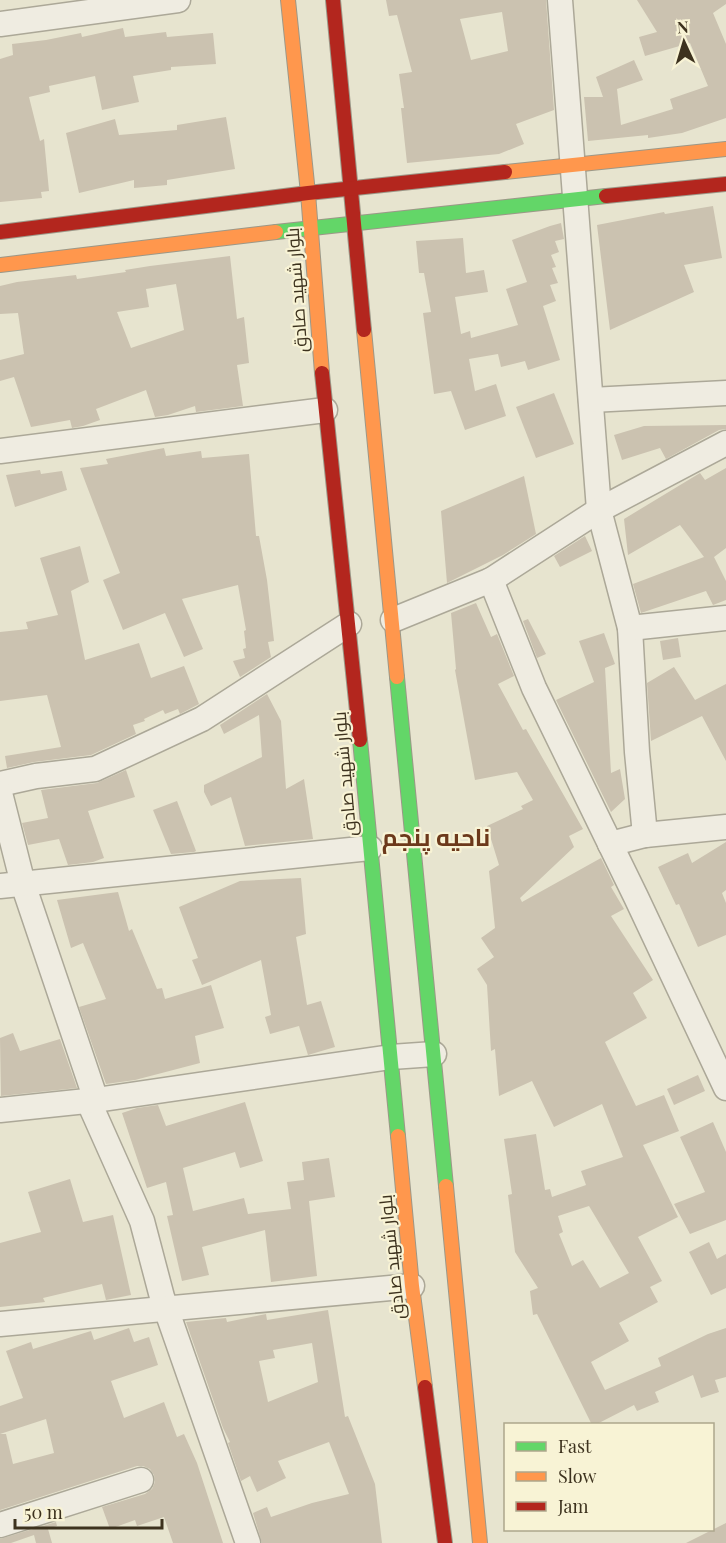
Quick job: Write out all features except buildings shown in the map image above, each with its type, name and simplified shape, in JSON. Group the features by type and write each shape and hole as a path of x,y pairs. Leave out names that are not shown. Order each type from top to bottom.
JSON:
{"main road":[{"name":"بلوار شهید صادق","path":"288,0 308,193 325,410 349,624 412,1286 445,1543"},
{"path":"333,0 480,1543"},
{"path":"0,232 308,193 726,149"},
{"path":"0,265 355,222 726,184"}],"street":[{"path":"0,24 178,0"},
{"path":"560,0 599,510 630,628 637,752 645,835"},
{"path":"591,400 726,393"},
{"path":"0,451 325,410"},
{"path":"393,620 491,580 599,510 726,443"},
{"path":"491,580 534,688 726,1088"},
{"path":"630,628 726,618"},
{"path":"0,784 36,776 95,769 202,719 349,624"},
{"path":"0,793 11,885 92,1100 141,1221 162,1297 248,1543"},
{"path":"610,844 645,835 726,827"},
{"path":"11,885 370,848"},
{"path":"0,1110 92,1100 391,1057 434,1054"},
{"path":"0,1324 412,1286"},
{"path":"0,1525 141,1480"}],"traffic: fast":[{"path":"276,232 606,196"},
{"path":"397,677 446,1186"},
{"path":"360,740 398,1136"}],"traffic: slow":[{"path":"288,0 308,193 322,373"},
{"path":"505,172 726,149"},
{"path":"0,265 276,232"},
{"path":"364,330 397,677"},
{"path":"398,1136 412,1286 425,1387"},
{"path":"446,1186 480,1543"}],"traffic: jam":[{"path":"333,0 364,330"},
{"path":"0,232 308,193 505,172"},
{"path":"606,196 726,184"},
{"path":"322,373 360,740"},
{"path":"425,1387 445,1543"}],"district":[{"name":"ناحیه پنجم","path":"436,838"}]}
